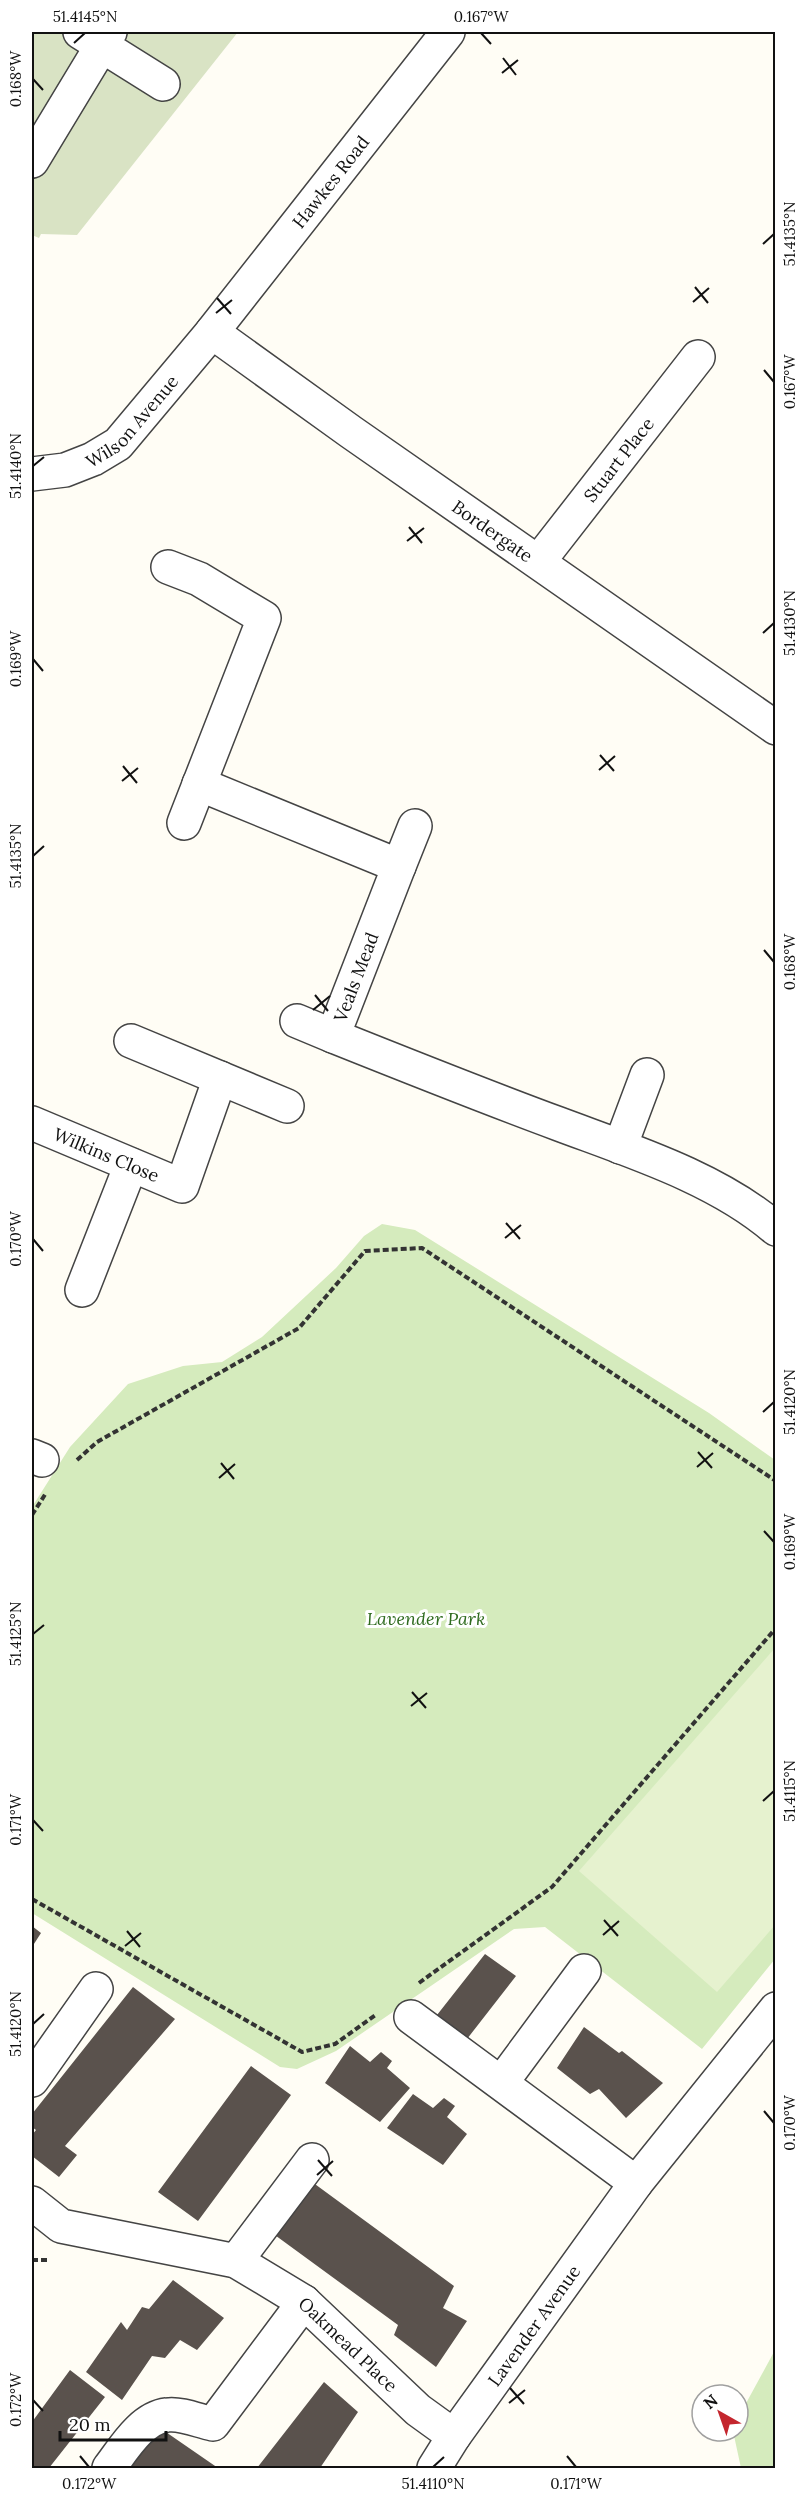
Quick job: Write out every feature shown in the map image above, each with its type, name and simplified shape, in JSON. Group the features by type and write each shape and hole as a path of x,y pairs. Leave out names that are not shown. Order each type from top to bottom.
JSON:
{"street":[{"name":"Hawkes Road","path":"212,332 448,32"},
{"path":"32,161 97,36 163,84"},
{"name":"Wilson Avenue","path":"32,474 65,470 93,459 118,444 212,332"},
{"name":"Bordergate","path":"212,332 351,432 776,728"},
{"name":"Stuart Place","path":"539,561 698,357"},
{"path":"168,567 199,579 264,618 184,823"},
{"path":"199,784 399,866"},
{"name":"Veals Mead","path":"415,825 333,1036 620,1147 717,1189 759,1214 776,1228"},
{"path":"297,1021 333,1036"},
{"path":"131,1041 287,1106"},
{"path":"620,1147 647,1075"},
{"name":"Wilkins Close","path":"32,1123 182,1186 220,1078"},
{"path":"82,1290 132,1165"},
{"path":"502,2082 584,1971"},
{"path":"32,2080 96,1989"},
{"path":"401,2005 636,2183"},
{"name":"Lavender Avenue","path":"434,2469 454,2436 636,2183 776,2009"},
{"path":"236,2261 312,2160"},
{"name":"Oakmead Place","path":"32,2203 61,2226 236,2261 304,2302 418,2410 454,2436"},
{"path":"109,2469 133,2437 149,2422 166,2415 213,2424 304,2302"}],"path":[{"path":"32,1515 48,1468 299,1328 365,1251 422,1248 776,1481"},
{"path":"32,1899 302,2052 335,2044 401,2005 552,1887 776,1628"}],"green space":[{"path":"32,32 238,32 77,235 41,234 39,238 32,235"},
{"name":"Lavender Park","path":"382,1224 415,1230 709,1413 775,1460 775,1959 702,2049 545,1927 514,1929 336,2051 297,2069 280,2067 32,1913 32,1507 70,1447 128,1384 183,1366 222,1362 262,1337 336,1268 364,1236"},
{"path":"775,1648 775,1925 717,1992 579,1871"},
{"path":"775,2350 775,2468 741,2468 736,2443 750,2443 750,2396"}],"building":[{"path":"32,1926 41,1933 32,1947"},
{"path":"485,1954 516,1976 467,2039 437,2015"},
{"path":"133,1987 175,2019 65,2146 77,2155 59,2177 32,2156 32,2135 36,2130 32,2127 32,2114"},
{"path":"584,2027 619,2053 622,2051 663,2083 626,2118 599,2089 590,2094 557,2068"},
{"path":"350,2046 370,2062 381,2052 392,2061 387,2068 410,2088 380,2122 325,2083"},
{"path":"251,2066 291,2095 198,2221 158,2192"},
{"path":"413,2094 433,2108 444,2098 455,2106 447,2117 467,2134 443,2165 387,2128"},
{"path":"308,2179 454,2286 443,2308 467,2321 436,2367 394,2335 398,2325 268,2230"},
{"path":"173,2280 224,2318 197,2350 180,2340 165,2358 152,2356 122,2400 86,2372 121,2322 127,2330 142,2307 149,2309"},
{"path":"70,2370 105,2397 49,2468 32,2468 32,2422"},
{"path":"324,2382 358,2412 320,2468 257,2468"},
{"path":"160,2428 218,2468 129,2468"}]}
